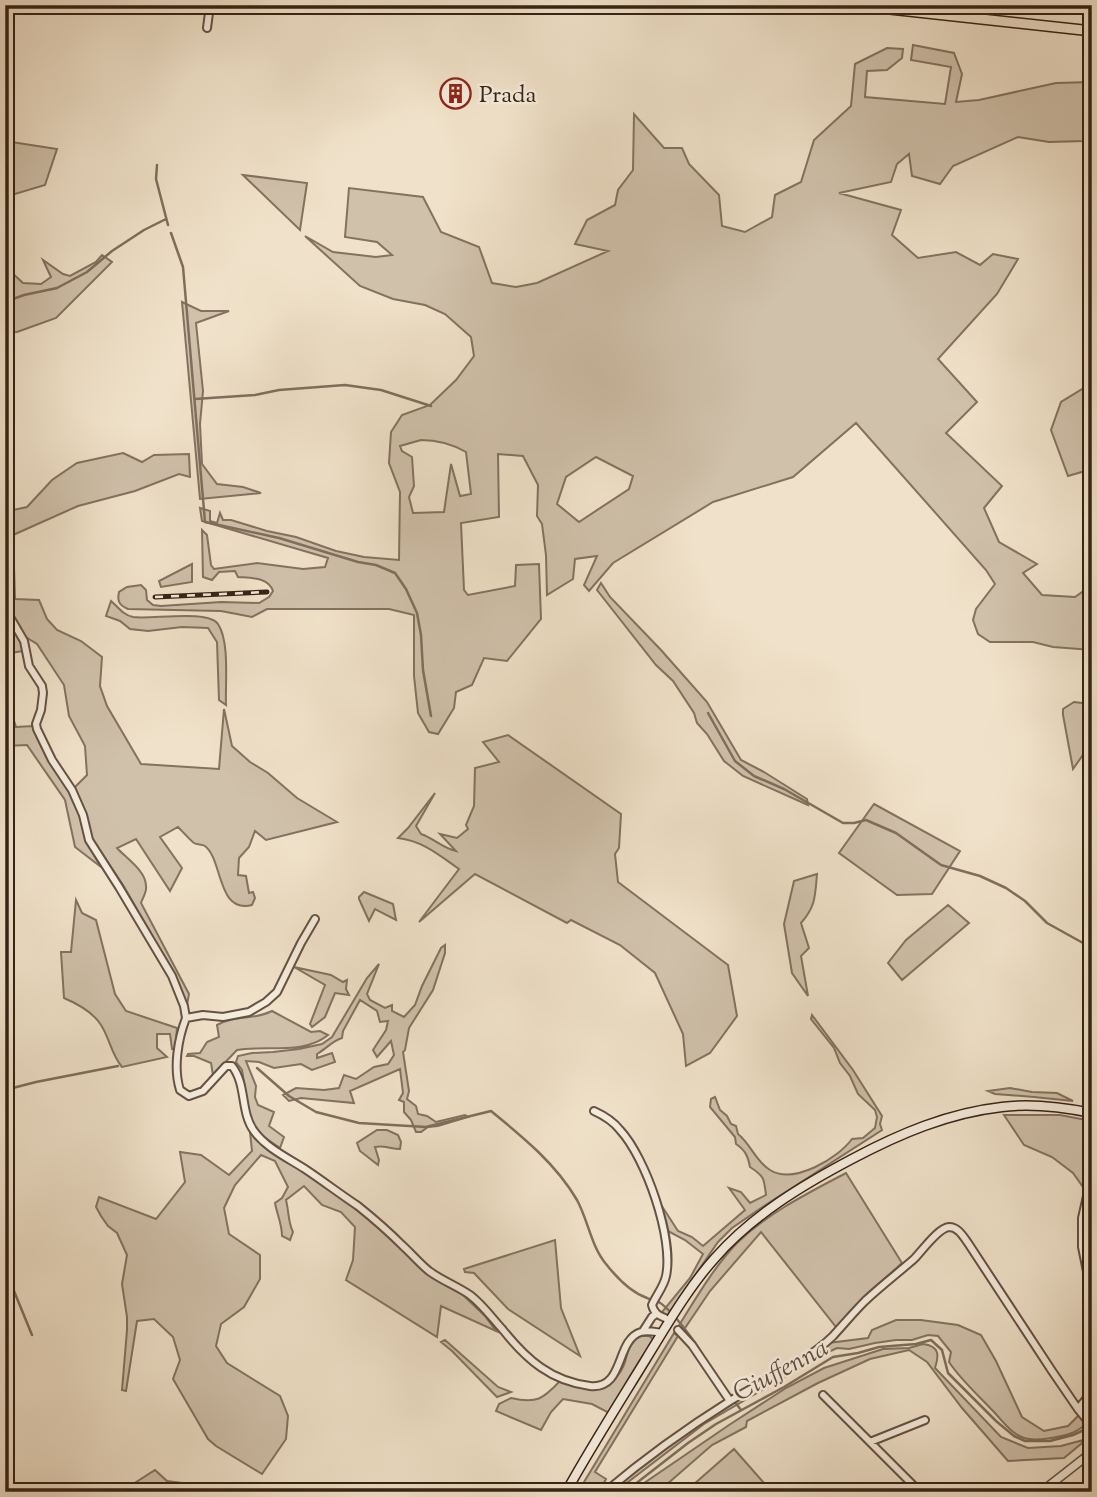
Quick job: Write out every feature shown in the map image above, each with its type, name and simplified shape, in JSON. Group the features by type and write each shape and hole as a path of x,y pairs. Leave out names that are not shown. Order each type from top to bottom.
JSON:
{"highway":[{"path":"1085,5 1092,6"}],"main road":[{"path":"853,5 1092,31"},
{"path":"566,1492 662,1333 702,1273 741,1231 771,1207 875,1147 929,1124 985,1109 1023,1105 1092,1113"}],"street":[{"path":"207,28 210,5"},
{"path":"10,617 24,641 29,666 42,686 37,729 52,760 72,790 83,815 89,840 172,976 184,1006 186,1018 180,1033 178,1053 177,1081 180,1090 189,1096 203,1091 226,1066 232,1066 243,1089 246,1111 253,1131 272,1148 360,1208 395,1237 428,1270 470,1295 522,1352 546,1372 591,1386 605,1384 616,1371 626,1346 638,1333 662,1333"},
{"path":"186,1018 223,1017 248,1012 266,1002 277,992 315,919"},
{"path":"594,1111 608,1118 622,1132 649,1178 665,1235 667,1260 666,1278 652,1305 656,1314 665,1318"},
{"path":"1092,1174 1082,1218 1083,1247 1092,1296"},
{"path":"605,1492 656,1452 730,1401 814,1352 936,1235 949,1227 961,1233 1052,1371 1092,1426"},
{"path":"643,1331 656,1314"},
{"path":"678,1330 692,1345 730,1401"},
{"path":"1078,1409 1092,1392"},
{"path":"823,1395 919,1492"},
{"path":"870,1443 925,1420"},
{"path":"1041,1492 1092,1452"}],"shaded area":[{"path":"913,45 954,53 962,74 956,102 979,100 1056,83 1092,82 1092,138 1084,141 1049,142 1018,137 953,166 940,184 912,176 909,154 897,164 891,182 839,193 901,210 892,235 918,258 956,252 980,265 993,254 1018,259 997,294 938,359 977,402 946,433 1002,486 984,508 999,542 1037,564 1023,573 1042,595 1075,597 1092,585 1092,650 1053,647 1033,642 990,642 978,634 973,620 976,609 995,584 986,570 856,423 793,477 713,502 613,563 589,591 584,585 597,556 575,559 573,579 547,595 546,555 542,524 537,516 538,485 523,456 498,454 499,517 461,523 464,590 468,595 515,586 516,565 539,564 541,619 507,661 484,658 472,685 456,692 454,708 438,734 429,732 418,713 414,676 414,615 389,609 267,609 252,617 221,611 128,609 119,602 119,592 127,587 141,585 146,590 147,600 153,605 161,606 221,602 259,603 269,597 273,591 271,586 258,579 238,577 235,571 219,572 212,580 203,577 202,530 207,535 211,565 214,569 257,563 303,569 325,567 328,558 202,521 200,508 210,511 210,521 217,523 220,513 223,520 296,537 336,551 399,560 400,492 389,463 391,432 402,415 430,405 456,380 474,356 471,337 445,314 425,305 393,299 360,286 305,236 333,252 376,257 392,255 377,242 345,237 349,188 423,197 441,232 479,247 492,283 516,287 537,283 608,251 575,244 587,220 615,205 618,190 633,170 634,114 664,148 682,148 689,164 719,195 722,226 745,232 772,217 775,195 801,182 814,140 851,106 855,64 887,48 903,49 902,58 887,70 867,71 865,97 945,104 951,67 911,60","holes":["421,440 445,443 466,452 471,494 460,496 451,464 444,512 413,513 409,497 414,486 412,457 402,451 400,446","596,457 633,476 629,489 579,522 557,504 566,477"]},
{"path":"5,141 57,149 45,185 5,197"},
{"path":"243,175 307,183 300,230"},
{"path":"102,255 112,262 56,318 17,332 5,333 5,281 11,282 10,271 23,283 41,284 51,277 43,260 70,276 96,262"},
{"path":"182,302 201,311 229,311 196,323 203,391 200,424 202,464 217,484 243,487 261,493 200,499"},
{"path":"1092,383 1092,464 1085,471 1068,476 1051,430 1061,402"},
{"path":"123,453 142,462 154,455 189,454 190,477 179,474 135,491 78,506 13,535 15,599 39,600 47,619 57,630 81,641 102,657 100,686 107,706 141,764 219,769 224,709 232,746 297,798 337,822 266,840 255,831 249,847 239,858 238,875 246,876 249,893 253,892 255,898 252,905 241,906 232,902 226,894 211,853 205,846 194,843 178,827 160,837 182,868 170,891 136,839 117,848 143,875 146,890 141,903 189,994 187,1005 175,975 123,885 92,839 86,814 74,788 87,775 85,746 69,716 64,685 37,644 24,636 7,605 5,588 5,507 9,511 27,507 52,480 77,463"},
{"path":"192,564 192,582 161,587 159,581"},
{"path":"601,583 610,597 707,702 741,760 807,799 808,805 743,776 724,761 697,723 694,713 673,681 656,665 597,590"},
{"path":"111,601 123,613 133,617 191,616 203,617 218,624 226,652 226,705 219,700 217,642 208,628 182,627 148,631 130,629 120,621 106,616"},
{"path":"9,621 23,651 5,654 5,622"},
{"path":"5,692 16,727 33,726 40,744 70,791 86,841 101,867 75,847 65,800 27,745 5,746"},
{"path":"1074,702 1092,709 1092,742 1073,769 1063,709"},
{"path":"508,735 621,814 619,848 615,854 618,882 728,965 737,1016 710,1053 686,1066 683,1034 655,973 620,945 571,920 567,923 475,874 419,922 459,869 423,845 398,838 435,793 416,826 421,834 456,851 440,834 457,838 468,829 466,825 474,806 475,768 499,762 483,742"},
{"path":"874,804 960,851 932,894 897,895 839,853"},
{"path":"817,874 812,906 801,923 809,948 801,956 808,996 792,973 784,924 794,881"},
{"path":"364,892 393,904 396,920 375,909 369,921 359,899"},
{"path":"76,900 82,913 96,920 115,994 126,1011 177,1028 175,1050 172,1049 170,1034 157,1034 157,1048 167,1057 122,1067 98,1020 85,1009 64,998 61,952 71,952"},
{"path":"948,905 969,923 902,980 888,963 906,940"},
{"path":"445,945 433,990 409,1028 403,1052 409,1091 407,1099 416,1106 418,1114 436,1122 465,1115 468,1117 416,1132 404,1112 404,1102 399,1100 403,1093 400,1069 350,1091 354,1103 301,1098 289,1101 283,1095 296,1088 339,1088 344,1075 356,1079 374,1067 388,1064 394,1055 391,1041 377,1057 373,1050 386,1030 388,1021 380,1022 377,1011 360,1000 342,1038 317,1054 317,1058 332,1053 335,1062 312,1070 301,1064 274,1068 259,1062 246,1061 256,1086 255,1097 258,1105 274,1112 269,1126 284,1137 280,1148 254,1130 242,1070 236,1062 238,1056 322,1044 332,1037 367,978 379,964 367,994 370,1000 385,1008 392,1005 392,1011 404,1017 415,1005 441,948"},
{"path":"294,967 331,975 343,982 347,980 346,989 349,995 335,993 325,1017 312,1027 310,1024 325,985"},
{"path":"272,1011 311,1032 320,1031 328,1035 308,1045 296,1047 237,1050 213,1075 211,1063 187,1056 200,1053 207,1042 219,1037 217,1025"},
{"path":"812,1015 853,1070 882,1116 882,1130 732,1228 718,1242 667,1316 662,1312 690,1278 703,1254 666,1230 656,1197 678,1231 703,1246 745,1210 729,1188 741,1192 750,1203 766,1195 762,1178 750,1167 746,1154 736,1144 735,1137 710,1107 711,1099 715,1097 720,1110 731,1124 736,1126 738,1134 761,1162 780,1174 803,1172 815,1167 837,1154 852,1139 863,1138 875,1128 875,1110 858,1094 834,1048 811,1019"},
{"path":"1010,1088 1057,1093 1073,1101 995,1094 988,1091"},
{"path":"1004,1115 1060,1115 1092,1121 1092,1169 1083,1187 1073,1173 1052,1157 1024,1145"},
{"path":"377,1130 387,1130 398,1135 401,1142 400,1149 375,1147 378,1165 360,1151 357,1143"},
{"path":"250,1132 359,1210 425,1271 462,1294 496,1331 441,1306 437,1337 346,1280 353,1260 355,1227 341,1212 322,1205 304,1186 286,1200 293,1232 290,1240 282,1236 275,1203 282,1198 288,1187 275,1161 261,1155 235,1185 224,1208 229,1234 260,1255 260,1279 244,1307 221,1324 216,1346 227,1363 280,1396 288,1416 286,1439 262,1474 208,1439 173,1379 180,1360 173,1337 154,1319 137,1321 126,1391 122,1390 127,1317 122,1284 127,1255 117,1233 108,1226 96,1207 99,1197 156,1219 185,1182 180,1152 201,1155 229,1175 252,1151"},
{"path":"846,1173 902,1263 836,1327 761,1232 710,1291 683,1331 678,1327 713,1272 749,1232 775,1213"},
{"path":"1092,1184 1089,1222 1092,1235 1092,1276 1085,1238 1085,1219"},
{"path":"555,1240 561,1308 580,1356 508,1309 474,1273 465,1272 464,1269"},
{"path":"896,1320 958,1325 981,1335 1022,1417 1044,1431 1068,1426 1079,1415 1087,1424 1072,1433 1055,1437 1029,1439 1019,1436 1006,1426 959,1375 949,1362 951,1352 938,1336 928,1335 912,1340 875,1343 849,1349 837,1348 822,1355 704,1424 615,1492 609,1492 702,1421 828,1343 868,1338 872,1330"},
{"path":"674,1333 678,1336 595,1472 606,1479 599,1492 578,1492"},
{"path":"640,1336 653,1339 609,1413 592,1404 563,1399 551,1412 541,1430 496,1411 499,1404 511,1398 539,1398 560,1381 605,1386 621,1372 631,1345"},
{"path":"445,1340 498,1387 511,1392 497,1397 441,1342"},
{"path":"923,1344 933,1347 937,1352 935,1368 1001,1437 1028,1448 1061,1446 1087,1439 1064,1458 1008,1461 927,1362 909,1350 870,1359 747,1421 746,1427 712,1445 658,1492 631,1492 786,1388 824,1368 883,1349 909,1348"},
{"path":"734,1449 772,1492 685,1492"},
{"path":"155,1470 167,1481 197,1485 207,1492 149,1488 140,1492 109,1492 110,1489 126,1483 133,1484"}],"waterway":[{"path":"157,165 156,179 168,225"},
{"path":"5,302 57,288 87,272 112,251 166,219"},
{"path":"171,233 183,267 205,522 279,538 376,565 395,573 417,613 431,716"},
{"path":"195,399 345,385 381,390 431,406"},
{"path":"708,713 735,761 754,776 784,789 843,823 866,820 896,833 941,865 980,876 1006,888 1025,901 1047,923 1092,948"},
{"path":"5,1090 118,1066"},
{"path":"257,1068 289,1096 316,1112 359,1123 426,1127 491,1111 538,1152 569,1187 581,1208 601,1257 615,1274 635,1292 663,1305 690,1336 705,1359"},
{"path":"5,1269 32,1335"},
{"name":"Ciuffenna","path":"625,1492 716,1424 833,1357 879,1347 931,1340 942,1350 948,1373 996,1421 1014,1436 1025,1441 1050,1441 1073,1435 1089,1426"},
{"path":"728,1393 741,1410"}],"railway":[{"path":"155,597 267,592"}],"place":[{"name":"Prada","path":"456,94"}]}
